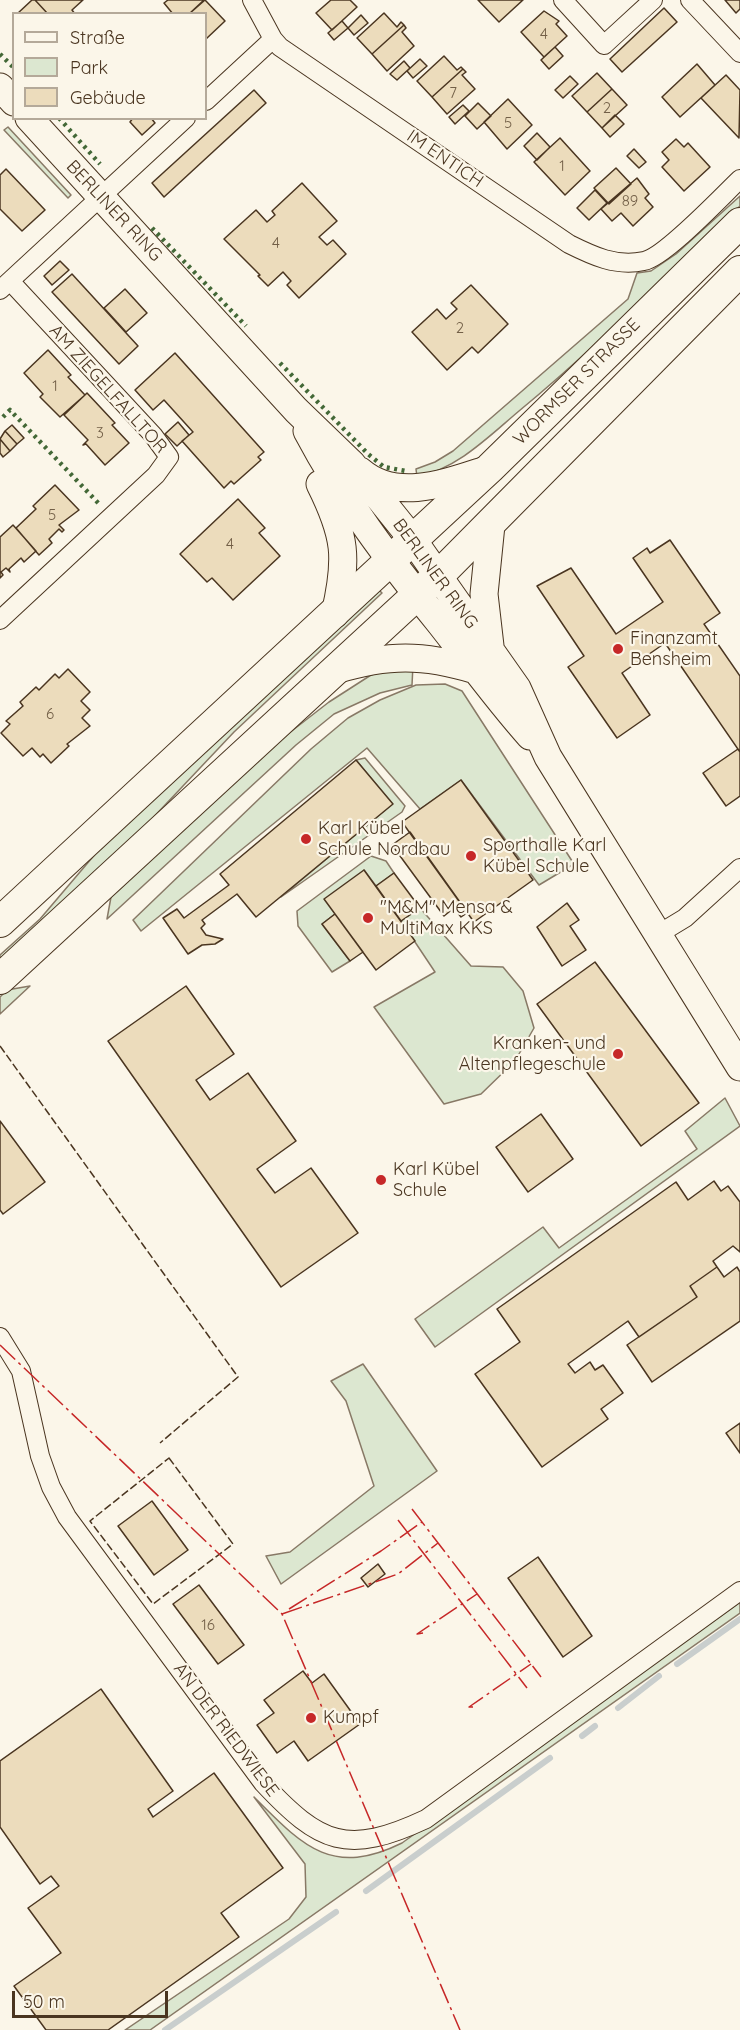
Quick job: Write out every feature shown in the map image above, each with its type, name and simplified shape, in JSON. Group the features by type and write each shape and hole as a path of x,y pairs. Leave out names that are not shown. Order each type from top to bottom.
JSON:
{"main road":[{"name":"WORMSER STRASSE","path":"0,922 391,562 740,223"},
{"name":"WORMSER STRASSE","path":"0,979 490,525 740,271"}],"street":[{"name":"IM ENTICH","path":"252,0 273,39 280,47 569,244 602,260 647,261 667,247 740,179"},
{"path":"563,0 604,45 653,0"},
{"path":"690,0 740,53"},
{"path":"207,100 273,39"},
{"path":"0,87 12,100"},
{"name":"BERLINER RING","path":"31,120 296,410 352,464 413,540 426,586"},
{"path":"5,286 184,120"},
{"name":"AM ZIEGELFALLTOR","path":"0,620 156,475 169,457 153,435 5,286"},
{"path":"296,410 303,453 333,510 340,532 344,574 335,614"},
{"name":"BERLINER RING","path":"296,410 334,482 391,562 426,586 483,661 517,688 548,757 740,1067"},
{"path":"352,464 366,477 408,488 432,488 490,468"},
{"path":"335,670 395,656 483,661 484,594 490,525"},
{"path":"657,934 685,918 740,868"},
{"name":"AN DER RIEDWIESE","path":"0,1337 21,1371 40,1456 51,1487 67,1517 263,1783 294,1816 327,1835 367,1840 398,1833 426,1819 740,1591"}],"green space":[{"path":"8,127 71,195 68,198 4,130"},
{"path":"740,196 740,206 548,387 471,451 446,467 417,477 416,469 435,462 453,451 628,299 637,273 651,271 676,254"},
{"path":"379,590 382,593 234,732 131,841 0,962 0,955 40,919 97,852"},
{"path":"413,665 412,685 380,693 334,714 296,745 107,919 111,897 266,751 329,702 371,675 399,666"},
{"path":"445,684 462,691 574,864 539,885 461,780 420,809 367,748 141,931 133,920 311,749 348,718 380,700 416,685"},
{"path":"365,758 405,806 402,812 281,897 392,804 356,760"},
{"path":"371,856 386,861 394,873 376,886 364,870 335,914 322,924 350,961 332,972 298,926 297,911"},
{"path":"420,908 471,966 503,967 523,991 534,1028 515,1061 481,1094 444,1104 374,1007 435,972 401,921"},
{"path":"30,986 0,1014 0,997 7,990"},
{"path":"725,1098 740,1126 435,1347 415,1319 543,1227 559,1248 697,1149 685,1131"},
{"path":"363,1364 437,1471 281,1584 266,1556 290,1552 374,1486 346,1401 331,1381"},
{"path":"740,1602 740,1613 150,2030 125,2030 289,1919 306,1897 305,1864 254,1797 287,1829 319,1851 337,1856 356,1857 377,1853 402,1843"}],"building":[{"path":"32,0 35,0 46,12 19,12"},
{"path":"35,0 83,0 72,10 74,12 46,12"},
{"path":"168,0 204,0 191,12 171,12 164,3"},
{"path":"205,0 225,21 207,38 207,12 191,12"},
{"path":"331,0 350,0 357,7 332,30 316,13"},
{"path":"478,0 523,0 499,22"},
{"path":"725,0 740,0 740,9 736,13"},
{"path":"664,8 677,22 622,72 610,59"},
{"path":"544,11 559,21 556,24 567,36 544,57 521,32"},
{"path":"384,13 397,27 401,22 404,25 372,54 357,38"},
{"path":"361,15 368,23 354,35 348,28"},
{"path":"342,21 348,28 334,40 328,33"},
{"path":"404,25 406,28 402,32 414,46 387,71 372,54"},
{"path":"555,47 563,56 549,69 541,60"},
{"path":"444,56 457,70 461,67 463,69 432,97 417,81"},
{"path":"420,59 427,66 413,78 407,71"},
{"path":"404,61 410,68 397,80 390,74"},
{"path":"697,64 715,85 680,117 662,97"},
{"path":"463,69 466,72 462,75 475,89 447,114 432,97"},
{"path":"597,73 612,89 587,112 572,96"},
{"path":"726,75 740,90 739,138 701,98"},
{"path":"570,76 578,84 563,98 555,90"},
{"path":"612,89 627,105 602,128 587,112"},
{"path":"254,90 266,103 164,197 152,183"},
{"path":"508,99 532,125 507,149 484,122"},
{"path":"478,103 491,116 477,129 465,116"},
{"path":"463,105 469,111 455,124 449,117"},
{"path":"615,115 624,124 610,137 602,128"},
{"path":"132,120 153,120 155,123 142,135 130,122"},
{"path":"537,133 550,147 537,160 524,146"},
{"path":"560,138 590,171 565,195 534,162"},
{"path":"676,139 684,147 688,143 710,167 684,191 662,167 669,160 662,152"},
{"path":"634,149 646,162 639,168 627,156"},
{"path":"616,168 631,184 609,204 594,188"},
{"path":"6,169 45,210 22,231 0,209 0,175"},
{"path":"637,178 649,194 645,198 653,207 633,226 621,213 612,221 601,209"},
{"path":"302,183 337,221 319,237 327,245 333,240 346,254 299,298 287,285 291,281 283,272 268,286 224,239 256,210 267,222 275,215 272,211"},
{"path":"595,190 607,203 589,220 577,208"},
{"path":"60,261 69,270 52,285 44,276"},
{"path":"72,274 138,346 119,364 52,292"},
{"path":"471,285 508,324 478,353 472,347 447,370 412,332 437,309 446,319 457,309 451,303"},
{"path":"125,289 147,313 126,332 104,308"},
{"path":"48,350 71,375 68,377 85,395 60,417 40,397 43,394 24,373"},
{"path":"175,353 264,452 258,457 261,460 234,484 231,481 224,488 182,441 193,432 164,400 153,410 135,390"},
{"path":"87,393 115,423 112,425 129,443 105,465 86,444 83,445 88,440 64,415"},
{"path":"178,422 189,435 177,446 165,434"},
{"path":"12,425 24,438 17,444 5,431"},
{"path":"5,431 17,444 10,451 0,439"},
{"path":"0,439 10,451 3,457 0,453"},
{"path":"55,485 79,510 59,525 64,530 62,532 59,529 49,539 52,543 39,555 16,528 36,509 33,506"},
{"path":"238,499 265,528 259,533 280,556 233,600 212,578 207,582 180,554"},
{"path":"13,525 36,551 24,562 21,558 9,569 10,572 6,568 1,572 3,575 0,578 0,537"},
{"name":"Finanzamt Bensheim","path":"670,540 720,613 704,624 740,676 740,752 665,643 622,673 650,715 617,738 568,667 584,656 537,586 571,568 616,634 663,602 633,558 647,548 650,553"},
{"path":"68,669 90,692 81,701 90,710 82,718 90,726 67,744 69,746 51,763 43,754 40,757 32,748 23,756 1,733 10,724 6,721 23,706 20,702 36,687 39,690 55,674 59,678"},
{"path":"738,749 740,752 740,796 726,806 703,773"},
{"name":"Karl Kübel Schule Nordbau","path":"356,760 393,804 256,917 237,894 202,920 205,924 201,928 206,935 223,939 215,944 202,945 188,954 163,918 177,909 184,918 229,885 220,874"},
{"name":"Sporthalle Karl Kübel Schule","path":"461,780 533,880 474,922 402,822"},
{"path":"410,832 467,912 461,917 454,908 444,916 392,845"},
{"name":"\"M&M\" Mensa & MultiMax KKS","path":"364,870 415,941 376,970 324,899"},
{"path":"394,873 420,908 401,921 376,886"},
{"path":"567,903 579,920 570,926 586,950 562,966 537,927"},
{"path":"335,914 363,952 350,961 322,924"},
{"name":"Kranken- und Altenpflegeschule","path":"595,962 699,1103 641,1146 537,1004"},
{"name":"Karl Kübel Schule","path":"186,986 234,1054 196,1080 210,1100 248,1073 296,1141 257,1169 275,1193 311,1168 358,1233 281,1287 108,1041"},
{"path":"541,1114 573,1159 528,1192 496,1147"},
{"path":"0,1121 45,1182 3,1214 0,1210"},
{"path":"714,1181 721,1191 728,1186 740,1202 740,1252 733,1246 713,1261 717,1267 690,1286 697,1297 639,1337 628,1321 568,1364 575,1373 590,1362 595,1370 603,1365 623,1393 601,1409 608,1419 542,1467 475,1374 520,1342 497,1309 676,1182 688,1200"},
{"path":"717,1267 724,1277 737,1267 740,1272 740,1321 652,1382 627,1345 697,1297 690,1286"},
{"path":"740,1423 740,1453 726,1433"},
{"path":"152,1501 188,1550 154,1575 118,1526"},
{"path":"538,1557 592,1636 563,1657 508,1578"},
{"path":"378,1564 385,1574 368,1587 361,1578"},
{"path":"199,1585 244,1645 218,1664 173,1604"},
{"name":"Kumpf","path":"303,1671 312,1683 324,1674 360,1724 308,1761 294,1741 277,1753 257,1725 274,1713 264,1700"},
{"path":"101,1689 173,1791 148,1809 153,1817 214,1773 283,1868 221,1913 239,1937 108,2030 46,2030 14,1986 61,1953 28,1908 59,1886 51,1876 40,1884 0,1827 0,1761"}],"waterway":[{"path":"677,1664 740,1619"},
{"path":"618,1708 659,1676"},
{"path":"582,1736 595,1726"},
{"path":"366,1891 550,1758"},
{"path":"165,2030 336,1912"}],"hedge":[{"path":"0,54 12,66"},
{"path":"61,120 100,164"},
{"path":"152,228 246,326"},
{"path":"280,363 368,454 384,467 406,471"},
{"path":"3,417 10,410 101,506"}],"fence":[{"path":"0,1046 238,1377 160,1443"},
{"path":"169,1458 233,1544 153,1604 90,1521 169,1458"}],"power":[{"path":"0,1345 282,1614 460,2030"},
{"path":"412,1509 541,1677"},
{"path":"398,1520 527,1688"},
{"path":"289,1609 381,1551 422,1522"},
{"path":"282,1614 398,1574 438,1543"},
{"path":"423,1633 417,1634 477,1594"},
{"path":"473,1707 469,1707 531,1664"}],"place":[{"name":"Finanzamt Bensheim","path":"618,649"},
{"name":"Karl Kübel Schule Nordbau","path":"306,839"},
{"name":"Sporthalle Karl Kübel Schule","path":"471,856"},
{"name":"\"M&M\" Mensa & MultiMax KKS","path":"368,918"},
{"name":"Kranken- und Altenpflegeschule","path":"618,1054"},
{"name":"Karl Kübel Schule","path":"381,1180"},
{"name":"Kumpf","path":"311,1718"}]}
